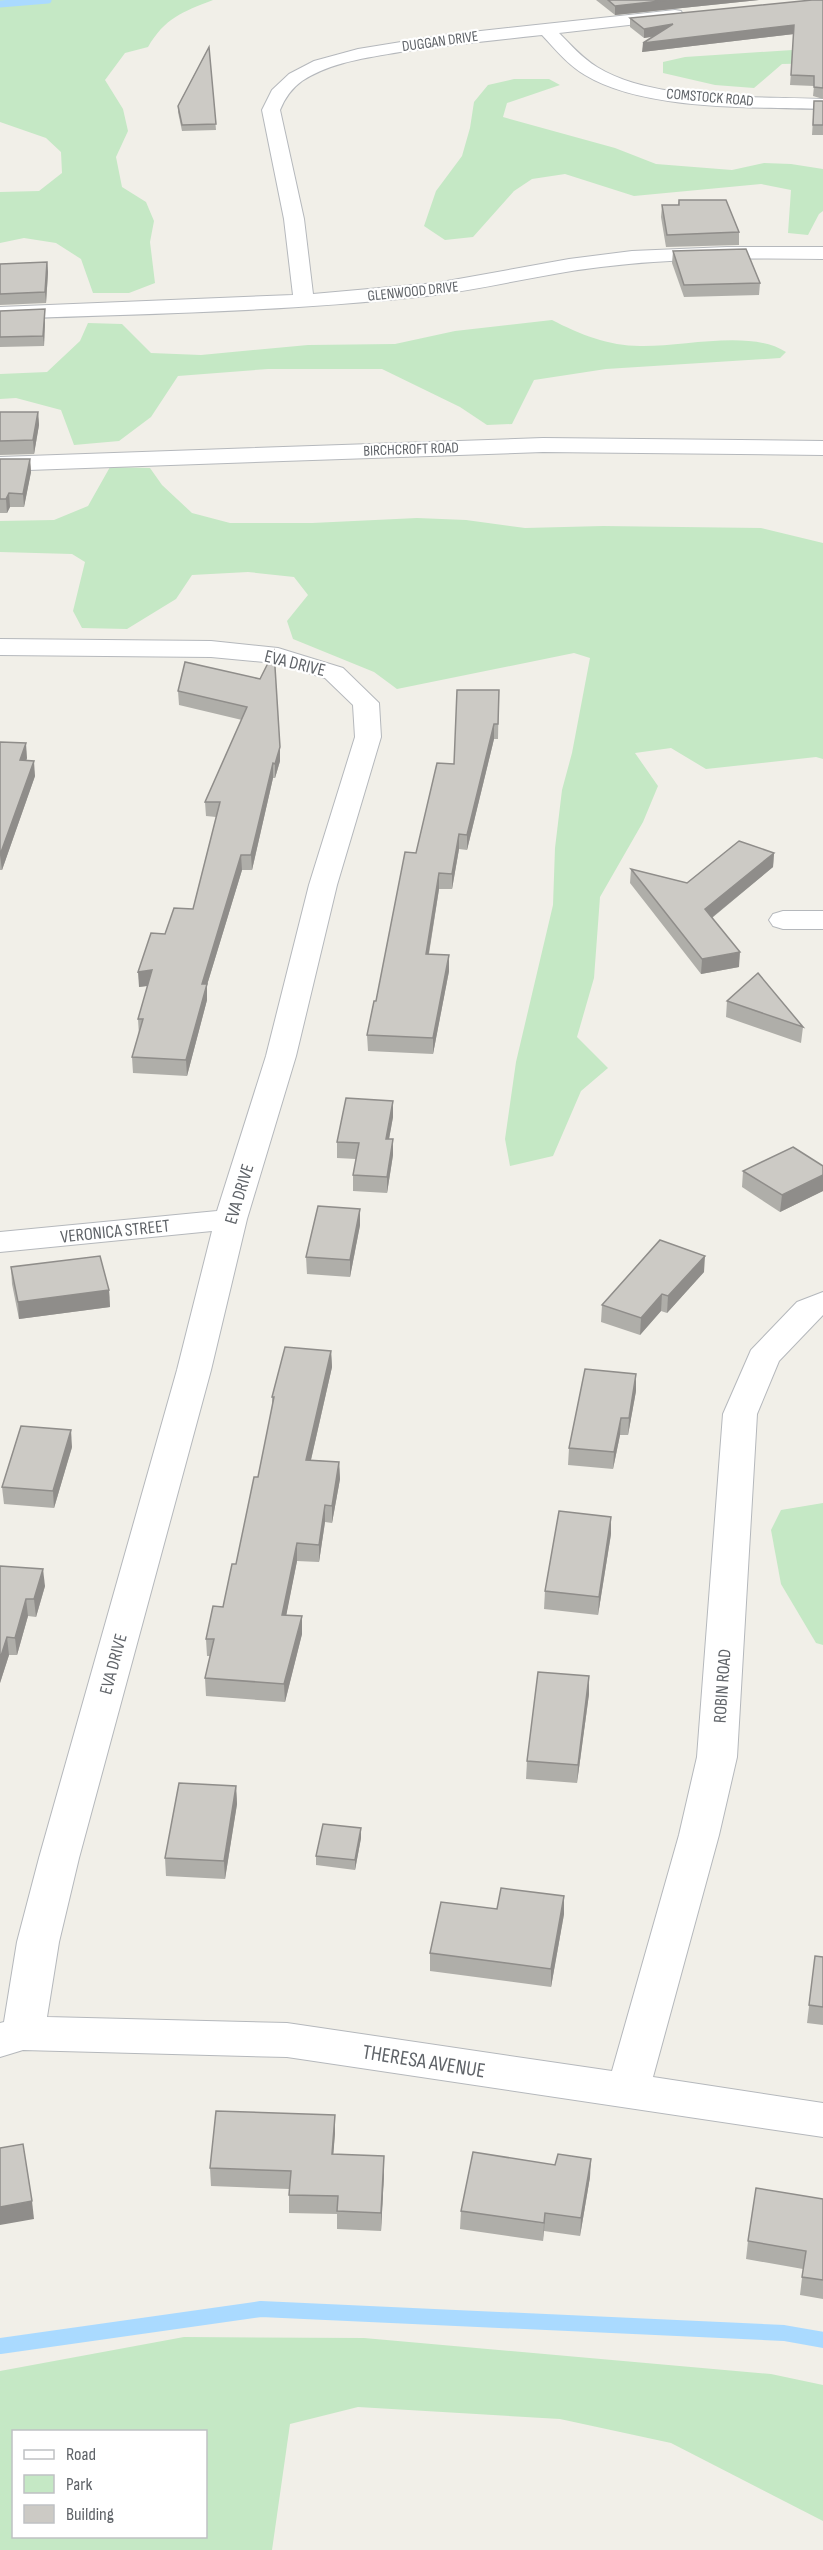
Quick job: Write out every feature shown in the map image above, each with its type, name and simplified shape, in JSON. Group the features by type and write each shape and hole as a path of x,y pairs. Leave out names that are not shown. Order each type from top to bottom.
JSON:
{"street":[{"name":"DUGGAN DRIVE","path":"304,301 294,219 271,110 278,94 295,78 321,64 358,54 444,40 688,14"},
{"name":"COMSTOCK ROAD","path":"546,28 565,50 585,67 600,76 637,88 680,97 823,104"},
{"name":"GLENWOOD DRIVE","path":"0,313 304,301 470,285 570,265 622,259 731,252 823,253"},
{"name":"BIRCHCROFT ROAD","path":"0,464 543,446 823,448"},
{"name":"EVA DRIVE","path":"0,647 211,649 278,656 334,674 366,703 368,737 323,885 281,1056 231,1219 194,1370 12,2036"},
{"path":"783,920 823,920"},
{"name":"VERONICA STREET","path":"0,1242 231,1219"},
{"name":"ROBIN ROAD","path":"628,2091 699,1835 717,1757 740,1414 763,1357 809,1309 823,1302"},
{"name":"THERESA AVENUE","path":"12,2036 196,2036 287,2040 823,2120"}],"green space":[{"path":"0,0 213,0 175,17 161,29 148,47 125,53 105,80 123,109 128,131 116,157 122,187 146,202 154,221 150,242 155,283 129,293 93,293 81,259 56,243 24,238 0,243 0,192 39,191 62,173 61,152 46,138 0,122"},
{"path":"823,48 823,63 782,64 754,88 715,85 663,73 663,62 685,57"},
{"path":"514,79 549,79 560,85 507,103 503,117 615,148 656,164 732,170 764,163 823,169 823,211 819,214 808,235 788,233 791,190 761,184 634,196 565,174 532,179 514,191 473,237 445,240 424,226 436,191 462,156 474,102 488,85"},
{"path":"552,320 584,334 617,344 657,346 735,340 771,345 786,352 780,358 606,369 534,380 512,424 487,425 460,407 382,369 268,369 178,376 151,417 119,441 74,445 61,410 16,398 0,399 0,374 47,372 80,341 88,323 122,324 151,353 201,355 308,345 395,344 455,331"},
{"path":"110,467 150,468 162,485 192,513 230,523 312,523 417,518 466,520 525,528 603,526 761,528 823,543 823,759 816,757 706,769 671,748 635,753 658,786 643,822 600,897 594,978 577,1037 608,1068 581,1091 553,1156 510,1166 505,1139 516,1062 553,905 555,848 562,790 572,753 590,658 574,653 397,689 374,672 293,639 287,621 308,595 294,577 248,572 192,575 176,599 127,629 82,628 73,611 85,562 72,554 0,552 0,521 54,520 88,506"},
{"path":"823,1503 823,1645 816,1643 781,1584 771,1530 781,1510"},
{"path":"184,2337 364,2338 771,2374 823,2385 823,2521 671,2443 560,2419 358,2407 290,2424 272,2550 0,2550 0,2371"}],"building":[{"path":"608,0 669,0 615,6"},
{"path":"823,0 823,88 814,87 814,76 791,75 794,25 643,43 673,24 644,29 630,18"},
{"path":"209,47 216,124 182,125 178,106"},
{"path":"814,101 823,101 823,125 813,125"},
{"path":"679,200 726,200 739,232 667,235 662,205 679,205"},
{"path":"746,249 760,283 684,285 673,251"},
{"path":"47,262 45,292 0,294 0,264"},
{"path":"45,309 43,336 0,337 0,311"},
{"path":"0,412 38,412 33,440 0,441"},
{"path":"0,459 30,459 23,494 9,493 6,499 0,499"},
{"path":"274,651 280,747 275,764 273,763 251,855 241,855 202,984 207,984 186,1060 132,1057 143,1019 138,1019 152,970 138,972 151,933 165,934 174,908 193,909 220,802 205,802 247,707 178,691 185,662 260,679"},
{"path":"457,690 499,690 498,724 494,724 467,835 459,834 452,874 439,873 426,954 449,955 433,1038 367,1035 374,1001 376,1001 405,852 416,853 437,763 454,764"},
{"path":"0,742 26,743 20,760 34,761 0,855"},
{"path":"739,841 774,853 705,909 740,952 702,959 631,869 687,883"},
{"path":"758,973 803,1027 727,1001"},
{"path":"346,1098 393,1101 386,1139 393,1139 387,1177 353,1175 359,1143 337,1142"},
{"path":"793,1147 823,1166 823,1175 782,1195 743,1171"},
{"path":"318,1206 360,1209 350,1260 306,1257"},
{"path":"660,1240 705,1256 668,1296 662,1294 641,1318 602,1305"},
{"path":"100,1256 109,1290 18,1302 11,1267"},
{"path":"285,1347 331,1351 306,1460 339,1462 332,1506 325,1505 319,1545 297,1543 282,1615 302,1616 284,1684 205,1678 214,1639 206,1639 213,1606 223,1607 232,1564 236,1564 254,1477 258,1477 274,1397 272,1397"},
{"path":"585,1369 636,1374 629,1418 621,1418 614,1452 569,1448"},
{"path":"21,1426 71,1430 53,1491 2,1487"},
{"path":"559,1511 611,1517 599,1597 545,1591"},
{"path":"0,1566 43,1569 34,1599 26,1599 15,1638 7,1637 0,1659"},
{"path":"538,1672 589,1676 578,1765 527,1761"},
{"path":"179,1783 236,1786 224,1861 165,1858"},
{"path":"323,1824 361,1828 355,1860 316,1856"},
{"path":"501,1888 564,1896 551,1969 430,1953 441,1902 497,1909"},
{"path":"815,1956 823,1957 823,2007 809,2005"},
{"path":"216,2111 335,2115 332,2154 384,2156 381,2213 337,2211 338,2196 289,2195 291,2171 210,2168"},
{"path":"23,2144 32,2201 0,2207 0,2148"},
{"path":"473,2152 555,2165 558,2154 591,2159 581,2218 545,2213 544,2223 461,2211"},
{"path":"756,2188 823,2199 823,2280 802,2277 806,2251 748,2241"}],"waterway":[{"path":"0,4 48,0"},
{"path":"0,2346 261,2309 784,2333 823,2340"}]}
